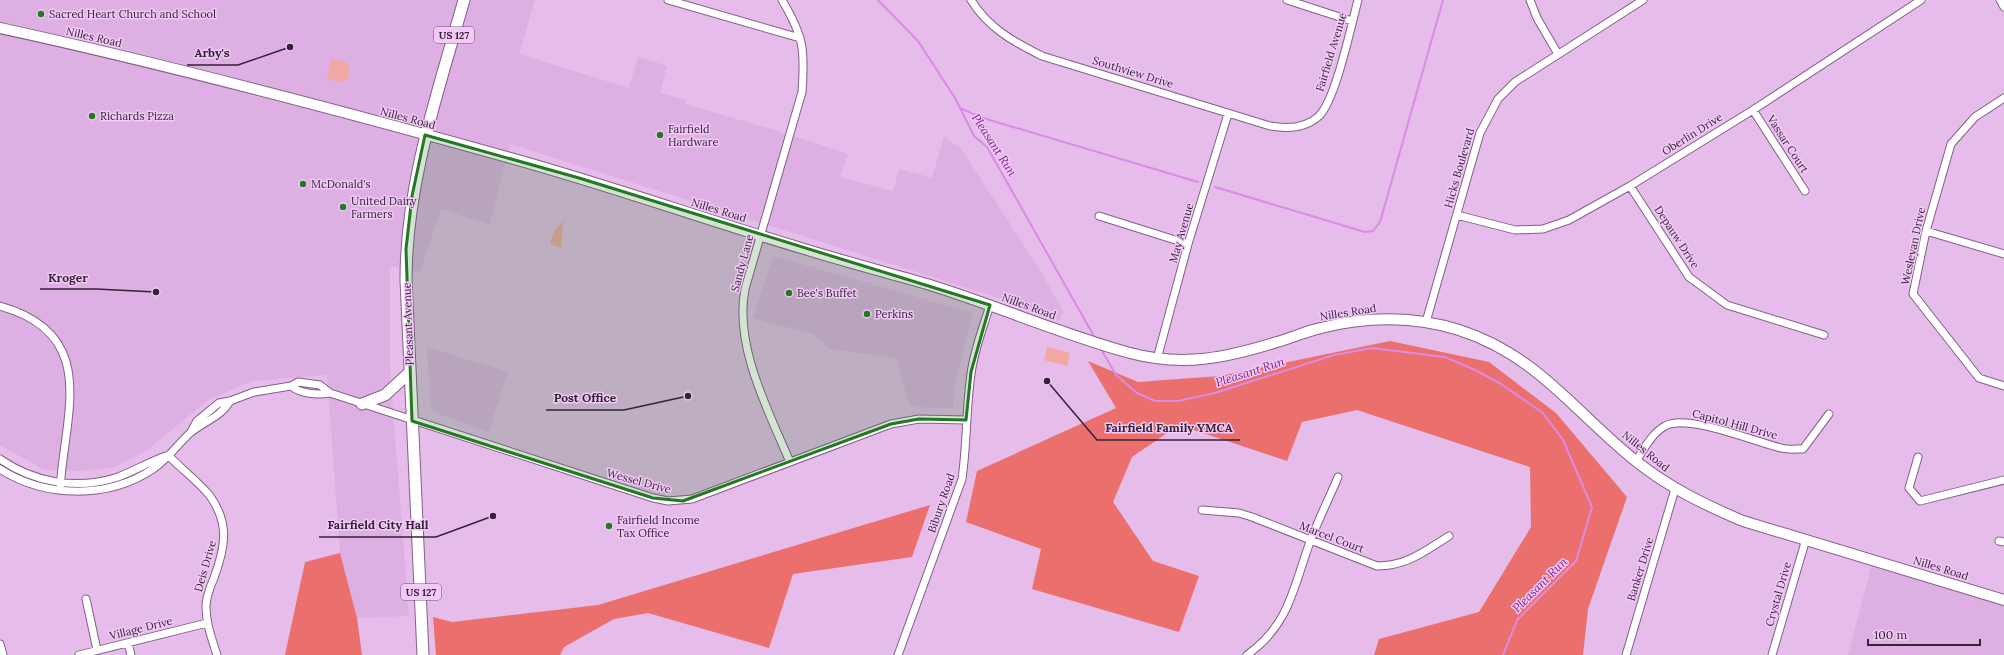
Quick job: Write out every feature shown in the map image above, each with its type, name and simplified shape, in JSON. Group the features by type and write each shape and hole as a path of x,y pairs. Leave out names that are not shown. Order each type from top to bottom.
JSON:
{"main road":[{"name":"Pleasant Avenue","path":"423,655 412,421 406,249 412,196 426,135 464,0"},
{"path":"362,404 385,395 410,372"}],"street":[{"path":"668,0 800,38"},
{"name":"Sandy Lane","path":"782,0 796,23 800,38 804,64 802,92 744,294 742,312 743,329 752,365 790,462"},
{"name":"Southview Drive","path":"972,0 986,19 997,30 1016,44 1042,56 1270,126 1288,129 1305,124"},
{"path":"1287,0 1352,21"},
{"name":"Fairfield Avenue","path":"1305,124 1319,116 1331,96 1358,0"},
{"path":"1530,0 1537,18 1558,54"},
{"name":"Hicks Boulevard","path":"1426,322 1480,133 1498,99 1515,82 1643,0"},
{"name":"Oberlin Drive","path":"1457,215 1515,230 1543,229 1569,220 1630,186 1753,110 1921,0"},
{"path":"2000,0 2004,7"},
{"name":"Nilles Road","path":"0,28 122,55 426,135 579,178 761,236 926,284 1072,334 1131,353 1157,359 1205,360 1231,356 1318,328 1351,321 1390,319 1426,322 1456,329 1488,340 1515,354 1546,378 1636,461 1675,489 1706,506 1743,521 1806,538 2004,600"},
{"name":"Wesleyan Drive","path":"2004,98 1975,116 1951,144 1926,231 1913,294 1979,378 2004,386"},
{"name":"Vassar Court","path":"1753,110 1805,191"},
{"name":"May Avenue","path":"1157,359 1188,244 1228,114"},
{"name":"Depauw Drive","path":"1630,186 1688,277 1727,305 1824,335"},
{"path":"1099,216 1188,244"},
{"path":"1926,231 2004,254"},
{"name":"Bibury Road","path":"898,655 962,479 971,372 979,339 990,305"},
{"path":"0,306 24,314 44,327 57,343 67,363 70,378 70,404 60,487"},
{"name":"Wessel Drive","path":"0,469 25,482 60,487 106,480 128,473 148,462 168,455 192,432 197,421 219,402 230,402 254,392 291,386 298,382 320,385 330,393 412,421 566,471 668,501 692,499 892,424 920,419 966,420"},
{"name":"Capitol Hill Drive","path":"1636,461 1657,432 1666,425 1676,422 1695,423 1783,448 1803,449 1829,414"},
{"name":"Deis Drive","path":"168,455 210,496 219,513 225,532 222,554 208,593 206,607 207,623 217,655"},
{"path":"1918,456 1909,488 1920,501 2004,480"},
{"name":"Wessel Drive","path":"0,458 31,475 60,487"},
{"path":"1247,655 1263,644 1282,619 1310,541 1338,477"},
{"name":"Banker Drive","path":"1626,655 1675,489"},
{"name":"Marcel Court","path":"1202,510 1239,513 1378,566 1393,566 1412,559 1450,536"},
{"name":"Crystal Drive","path":"1772,655 1806,538"},
{"path":"86,599 97,650"},
{"name":"Village Drive","path":"79,655 207,623"},
{"path":"128,643 131,655"},
{"path":"0,644 3,655"}],"highlighted area":[{"path":"425,135 579,178 990,305 971,372 966,420 919,419 891,424 683,501 653,498 412,421 406,249 412,196"}],"shaded area":[{"path":"0,0 535,0 519,54 629,88 638,57 667,66 660,93 686,100 685,104 785,133 848,154 840,177 893,191 899,169 932,178 944,136 961,149 1042,273 1063,311 1060,321 990,295 510,144 490,225 441,209 420,272 390,266 390,372 409,616 357,618 340,553 327,375 253,381 208,400 146,451 113,468 78,471 44,470 0,445"},
{"path":"331,59 346,62 350,67 347,79 341,82 327,79"},
{"path":"567,217 563,223 561,248 550,244 554,231"},
{"path":"773,256 973,313 955,383 953,408 910,407 896,358 830,349 813,334 753,318"},
{"path":"1390,341 1489,362 1556,413 1627,497 1588,609 1583,655 1374,655 1379,639 1479,612 1531,527 1530,467 1357,410 1302,422 1287,461 1179,425 1132,457 1113,502 1153,561 1199,576 1179,632 1032,589 1041,549 966,522 977,471 1116,408 1088,361 1138,382 1220,376"},
{"path":"427,347 508,372 489,432 431,411"},
{"path":"1047,347 1070,353 1067,366 1044,360"},
{"path":"930,505 912,557 793,574 769,648 648,613 614,619 564,647 560,655 436,655 433,617 452,622 598,605"},
{"path":"340,553 357,618 362,655 285,655 305,562"},
{"path":"1873,560 2004,600 2004,655 1848,655"}],"waterway":[{"name":"Pleasant Run","path":"878,0 918,41 955,98 974,136 987,147 1095,338"},
{"path":"1215,187 1365,232 1373,231 1380,222 1443,0"},
{"path":"962,109 983,118 1198,182"},
{"name":"Pleasant Run","path":"1101,349 1116,375 1137,393 1155,401 1178,401 1215,393 1334,355 1372,348 1445,357 1475,370 1501,384 1543,413 1563,440 1592,507 1576,561 1517,620 1503,655"}],"place":[{"name":"Sacred Heart Church and School","path":"41,14"},
{"name":"Arby's","path":"290,47"},
{"name":"Richards Pizza","path":"92,116"},
{"name":"Fairfield Hardware","path":"660,135"},
{"name":"McDonald's","path":"303,184"},
{"name":"United Dairy Farmers","path":"343,207"},
{"name":"Kroger","path":"156,292"},
{"name":"Bee's Buffet","path":"789,293"},
{"name":"Perkins","path":"867,314"},
{"name":"Fairfield Family YMCA","path":"1047,381"},
{"name":"Post Office","path":"688,396"},
{"name":"Fairfield City Hall","path":"493,516"},
{"name":"Fairfield Income Tax Office","path":"609,526"}]}
